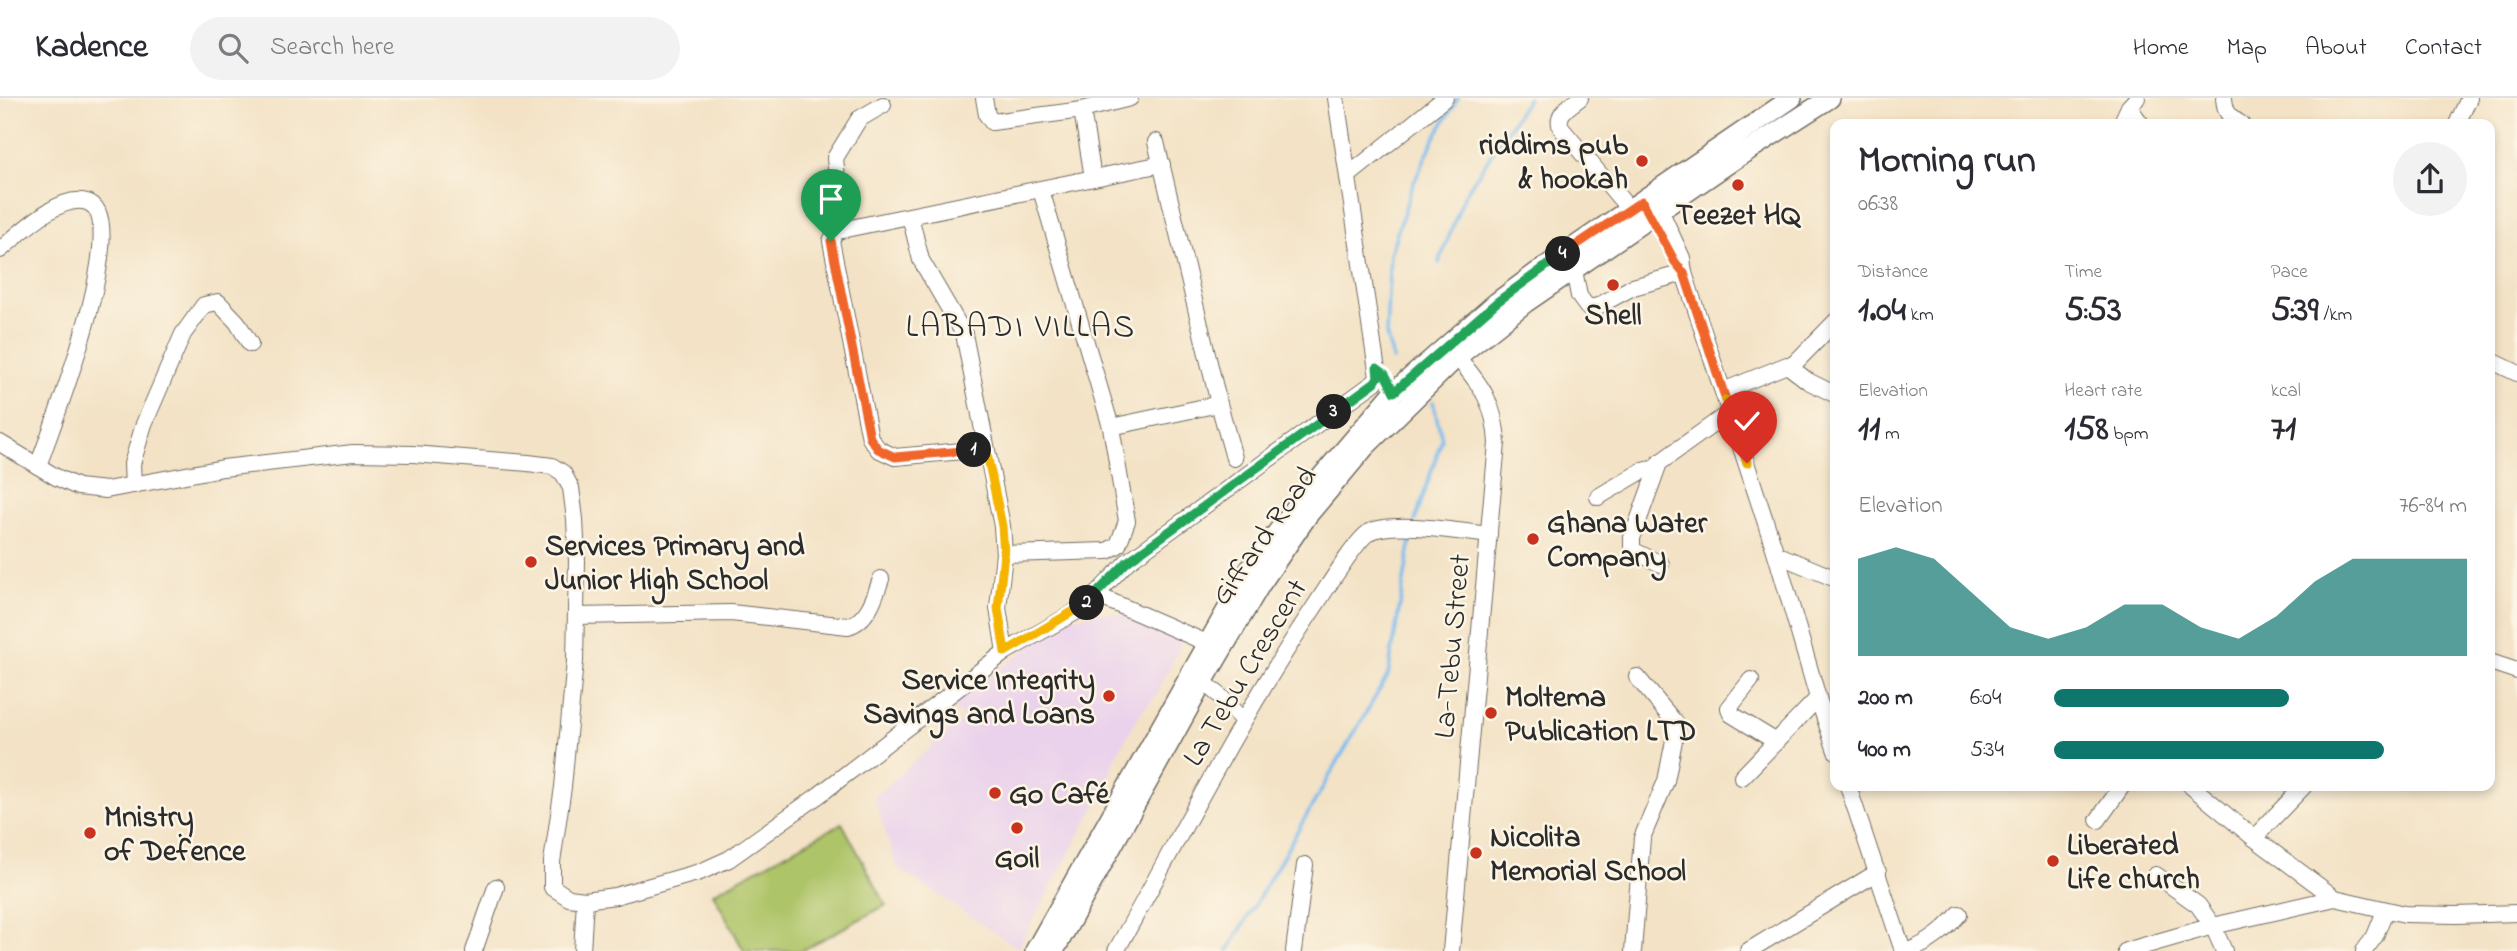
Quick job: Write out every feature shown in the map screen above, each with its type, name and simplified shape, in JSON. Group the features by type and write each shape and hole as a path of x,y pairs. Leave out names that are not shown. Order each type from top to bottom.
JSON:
{"main road":[{"name":"Giffard Road","path":"1054,951 1202,682 1260,585 1308,515 1365,447 1457,357 1525,303 1574,270 1647,206 1792,98"},
{"name":"Giffard Road","path":"1035,951 1250,569 1299,503 1394,392 1497,302 1647,206 1830,98"}],"street":[{"path":"985,98 987,115 992,122 1082,110 1130,98"},
{"path":"0,443 78,487 106,490 236,467 354,453 413,454 551,466 563,473 570,488 576,551 575,661 563,787 552,862 552,887 569,898 585,900 615,896 700,872 729,859 819,795 1005,652 1074,612 1096,595 1127,562 1375,382 1378,377 1377,368 1336,98"},
{"path":"1349,175 1445,98"},
{"path":"1580,98 1561,113 1559,121 1647,206 1675,262 1684,273 1776,554 1830,733"},
{"path":"2224,98 2225,110 2233,119"},
{"path":"2459,119 2469,98"},
{"path":"2124,119 2133,103"},
{"path":"842,230 835,159 859,119 883,105"},
{"path":"1082,110 1093,178"},
{"path":"1156,142 1234,458"},
{"path":"986,449 895,457 878,449 870,438 831,241 836,231 1162,164"},
{"path":"1004,554 1107,551 1118,545 1126,521 1111,427 1041,190"},
{"path":"0,250 38,218 64,204 82,201 90,202 97,208 102,228 98,271 85,331 38,466"},
{"path":"910,216 921,260 964,334 1002,526 1004,554 998,608 1005,652"},
{"path":"1574,270 1579,296 1587,307 1596,307 1633,287 1684,273"},
{"path":"133,485 132,464 144,424 183,334 204,305 218,302 237,322 250,344"},
{"path":"1791,367 1830,327"},
{"name":"La-Tebu Street","path":"1451,951 1497,443 1494,413 1482,388 1457,357"},
{"path":"2495,362 2517,373"},
{"path":"1723,391 1782,366 1791,367 1808,381 1830,392"},
{"path":"1377,368 1385,374 1394,392"},
{"path":"1111,427 1219,404"},
{"path":"1661,564 1632,550 1632,538 1657,468 1663,458 1730,412"},
{"path":"1598,498 1642,471 1657,468"},
{"name":"La Tebu Crescent","path":"1116,951 1243,722 1289,645 1336,574 1367,534 1380,527 1397,526 1489,535"},
{"path":"1776,554 1830,576"},
{"path":"576,616 731,613 848,626 856,624 871,606 881,579"},
{"path":"1096,595 1207,643"},
{"path":"2495,664 2517,671"},
{"path":"1633,951 1642,838 1666,781 1677,725 1637,677"},
{"path":"1751,680 1729,708 1731,714 1775,741"},
{"path":"1202,682 1218,694 1243,722"},
{"path":"1742,777 1818,698"},
{"path":"1850,791 1906,951 1926,944 1943,932 1959,914"},
{"path":"2098,820 2118,791"},
{"path":"2197,791 2334,898 2405,914 2517,912"},
{"path":"2254,838 2299,791"},
{"path":"1294,951 1305,865"},
{"path":"1748,951 1878,872"},
{"path":"2156,875 2198,905 2213,926 2224,951"},
{"path":"474,951 496,887"},
{"path":"2126,951 2213,926 2334,898"},
{"path":"582,951 585,900"},
{"path":"2364,951 2375,936 2385,911"}],"shaded area":[{"path":"1100,613 1131,614 1184,638 1157,694 1139,715 1117,754 1104,790 1018,948 897,868 874,797 964,718 949,705 1071,617"}],"green space":[{"path":"842,823 886,905 801,951 744,951 713,893"}],"waterway":[{"path":"1393,360 1386,334 1390,254 1412,187 1434,139 1458,98"},
{"path":"1439,263 1464,196 1528,98"},
{"path":"1415,521 1442,439 1433,402"},
{"path":"1228,951 1388,675 1412,534"}],"place":[{"name":"riddims pub & hookah","path":"1642,161"},
{"name":"Teezet HQ","path":"1738,185"},
{"name":"Shell","path":"1613,285"},
{"name":"Ghana Water Company","path":"1533,539"},
{"name":"Services Primary and Junior High School","path":"531,562"},
{"name":"Service Integrity Savings and Loans","path":"1109,696"},
{"name":"Moltema Publication LTD","path":"1491,713"},
{"name":"Go Café","path":"995,793"},
{"name":"Goil","path":"1017,828"},
{"name":"Mnistry of Defence","path":"90,833"},
{"name":"Nicolita Memorial School","path":"1476,853"},
{"name":"Liberated Life church","path":"2053,861"}],"district":[{"name":"LABADI VILLAS","path":"1021,324"}],"route":[{"path":"831,241 870,438 878,449 895,457 986,449 1002,526 1004,554 998,608 1005,652 1086,605 1127,562 1375,382 1378,377 1377,368 1385,374 1394,392 1497,302 1536,272 1642,201 1675,262 1684,273 1747,463"}]}
